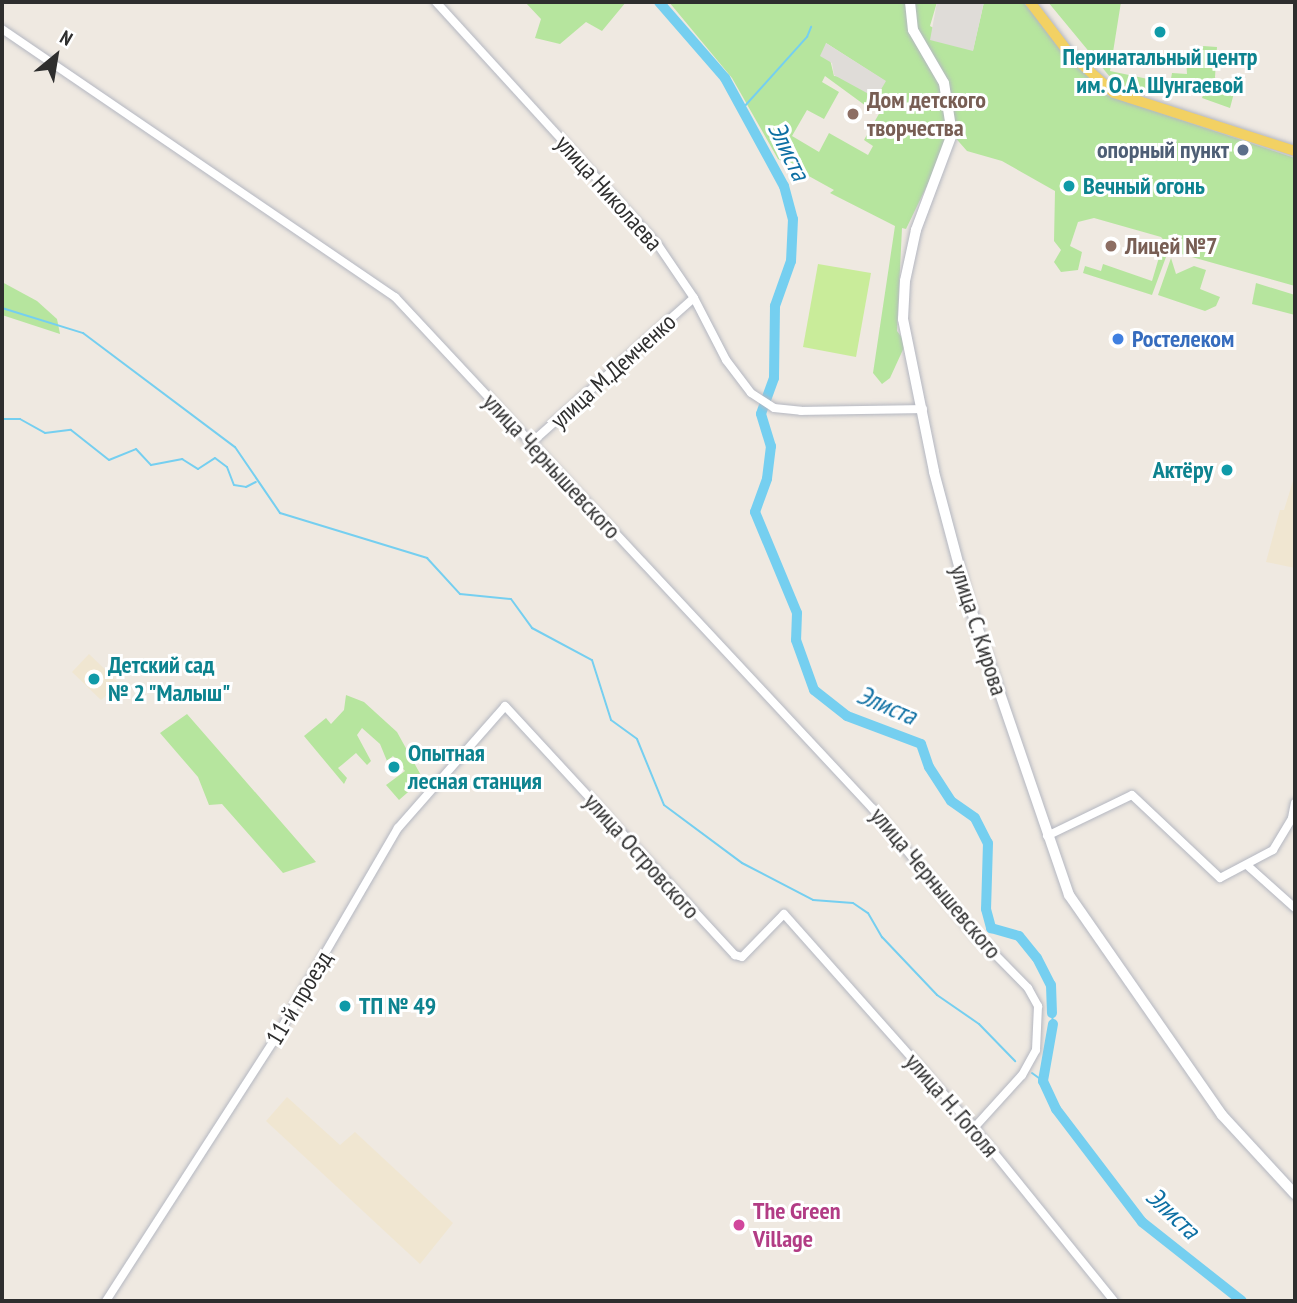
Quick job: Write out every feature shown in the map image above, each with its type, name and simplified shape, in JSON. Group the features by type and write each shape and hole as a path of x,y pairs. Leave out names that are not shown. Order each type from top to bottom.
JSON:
{"main road":[{"name":"улица С. Кирова","path":"910,2 913,30 944,83 951,127 949,144 916,230 903,293 903,319 964,588 1047,836 1083,919 1222,1115 1295,1194"},
{"path":"1030,2 1069,52 1114,93 1295,151"}],"street":[{"name":"улица Николаева","path":"436,2 658,244 694,298 726,360 759,399 774,408 923,409"},
{"name":"улица Чернышевского","path":"2,29 367,275 395,297 873,809 972,931 1028,988 1038,1006 1036,1050 1022,1075 974,1128"},
{"name":"улица М.Демченко","path":"531,443 694,298"},
{"name":"улица Островского","path":"505,706 735,956 742,957 784,914"},
{"name":"11-й проезд","path":"106,1301 275,1039 398,828 505,706"},
{"path":"1047,836 1132,795 1220,878 1248,866 1273,850 1292,818 1295,803"},
{"path":"1248,866 1295,908"},
{"name":"улица Н. Гоголя","path":"784,914 974,1128 1114,1301"}],"shaded area":[{"path":"937,2 984,2 973,51 930,40"},
{"path":"826,43 886,81 876,98 834,75 832,63 820,56"},
{"path":"1293,481 1295,568 1266,562 1280,510 1284,510"},
{"path":"89,654 120,684 101,700 72,672"},
{"path":"287,1097 340,1145 355,1132 453,1223 420,1264 266,1121"}],"green space":[{"path":"525,2 626,2 602,31 586,22 560,44 535,38 541,19"},
{"path":"669,2 937,2 930,26 973,50 984,2 1023,2 1103,94 1295,158 1295,286 1174,252 1161,237 1094,218 1078,222 1070,246 1082,252 1078,270 1061,272 1054,262 1061,250 1054,241 1055,191 1002,161 967,151 952,134 906,229 902,228 897,331 906,343 890,378 882,384 873,373 895,226 830,193 834,190 778,159 732,78","holes":["826,43 885,81 834,76","825,76 866,106 871,98 884,105 864,140 873,146 868,155 829,133 819,152 792,136 807,110 824,119 839,92 822,82"]},
{"path":"1048,2 1121,2 1110,71 1148,79 1148,89 1127,88 1110,77"},
{"path":"1203,46 1217,47 1215,77 1219,93 1234,93 1230,108 1202,98 1205,90 1194,84 1181,82 1178,89 1170,84 1172,73 1187,74 1186,57 1199,57"},
{"path":"1160,254 1166,257 1152,295 1083,273 1085,266 1101,271 1103,264 1152,281"},
{"path":"1171,258 1176,274 1194,266 1206,270 1200,289 1220,297 1216,306 1205,311 1158,295"},
{"path":"818,264 871,273 856,357 803,347"},
{"path":"2,282 37,301 57,319 60,334 2,315"},
{"path":"1256,283 1295,295 1295,315 1252,304"},
{"path":"346,695 364,702 397,732 423,779 399,800 386,785 405,771 393,756 387,761 380,744 362,728 357,735 371,761 367,765 356,753 338,768 347,778 344,784 304,736 326,718 331,724 344,710"},
{"path":"187,714 316,862 283,873 222,804 209,805 198,777 160,733"}],"waterway":[{"name":"Элиста","path":"659,2 725,78 784,186 793,219 791,261 775,306 774,378 761,414 771,446 767,479 755,512 797,613 796,640 814,690 847,716 921,744 929,767 951,801 975,818 988,843 986,909 991,928 1019,936 1037,958 1051,985 1052,1013"},
{"path":"743,108 807,37 811,27"},
{"path":"2,308 83,333 235,447 280,513 427,558 460,594 511,599 532,628 592,660 611,720 637,739 664,805 742,863 813,900 853,903 868,913 882,937 937,995 979,1024 1015,1061"},
{"path":"2,419 20,419 45,433 71,430 109,460 136,449 151,465 182,459 198,469 215,458 227,467 234,485 246,487 256,482"},
{"name":"Элиста","path":"1052,1013 1053,1024"},
{"name":"Элиста","path":"1053,1024 1043,1081 1056,1109 1142,1222 1242,1301"},
{"path":"1032,1073 1043,1081"}],"place":[{"name":"Перинатальный центр им. О.А. Шунгаевой","path":"1160,32"},
{"name":"Дом детского творчества","path":"853,114"},
{"name":"опорный пункт","path":"1243,150"},
{"name":"Вечный огонь","path":"1069,186"},
{"name":"Лицей №7","path":"1111,246"},
{"name":"Ростелеком","path":"1118,339"},
{"name":"Актёру","path":"1227,470"},
{"name":"Детский сад № 2 \"Малыш\"","path":"94,679"},
{"name":"Опытная лесная станция","path":"394,767"},
{"name":"ТП № 49","path":"345,1006"},
{"name":"The Green Village","path":"739,1225"}]}
